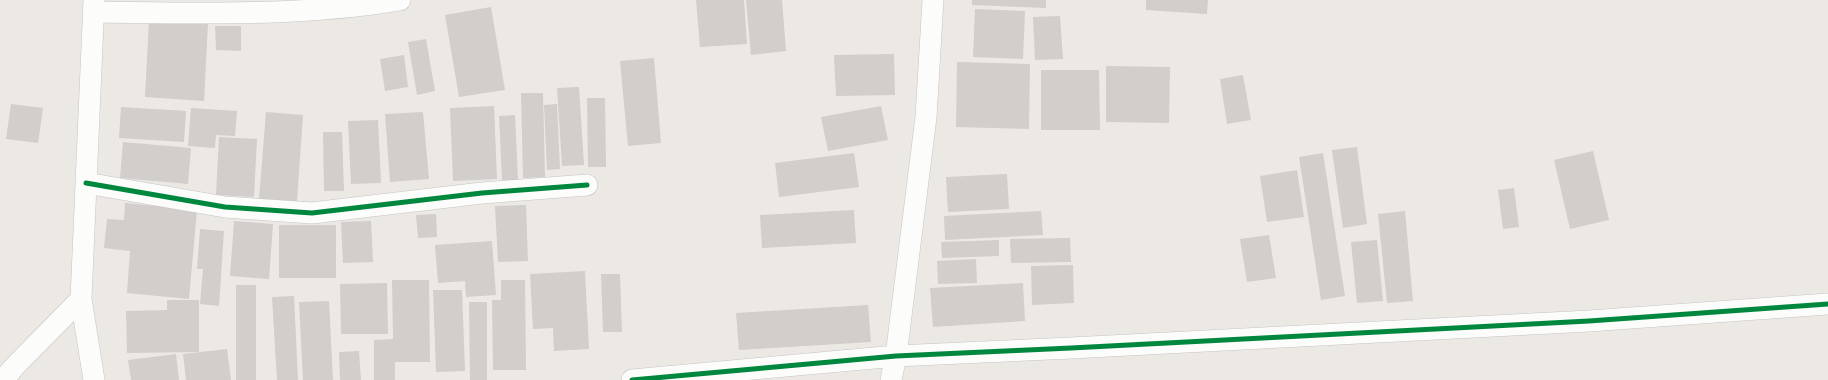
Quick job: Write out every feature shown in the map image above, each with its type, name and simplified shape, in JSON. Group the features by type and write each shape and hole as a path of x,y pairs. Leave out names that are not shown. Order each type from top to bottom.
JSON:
{"street":[{"path":"94,380 81,299 94,6 251,14 357,7 400,0"},
{"path":"891,380 896,356 926,117 933,0"},
{"path":"86,184 225,207 312,213 482,192 587,185"},
{"path":"3,380 81,299"},
{"path":"632,380 896,356 1581,322 1828,304"}],"building":[{"path":"696,0 744,0 747,44 700,47"},
{"path":"746,0 782,0 786,51 751,55"},
{"path":"972,0 1046,0 1046,8 972,5"},
{"path":"1146,0 1208,0 1207,14 1146,10"},
{"path":"491,7 505,90 459,97 445,15"},
{"path":"975,9 1025,11 1023,59 973,57"},
{"path":"1060,16 1063,59 1035,60 1033,17"},
{"path":"149,21 208,24 204,101 145,97"},
{"path":"215,26 241,26 241,51 216,50"},
{"path":"426,39 435,91 417,95 408,42"},
{"path":"894,54 895,95 836,96 834,55"},
{"path":"404,55 408,87 385,91 380,59"},
{"path":"654,58 661,143 628,146 620,61"},
{"path":"957,62 1030,64 1029,129 956,127"},
{"path":"1106,66 1170,67 1169,123 1106,122"},
{"path":"1041,70 1099,70 1100,130 1041,130"},
{"path":"1243,75 1251,120 1227,124 1220,79"},
{"path":"579,87 584,165 562,166 557,88"},
{"path":"521,93 543,93 545,177 523,178"},
{"path":"587,98 605,98 606,167 588,167"},
{"path":"11,104 43,108 38,143 6,139"},
{"path":"557,104 560,169 547,170 544,105"},
{"path":"494,106 497,179 453,181 450,108"},
{"path":"881,106 888,140 828,151 821,117"},
{"path":"121,107 186,111 184,142 119,138"},
{"path":"191,108 237,111 235,136 216,135 215,148 188,146"},
{"path":"266,112 303,115 297,201 259,199"},
{"path":"423,112 429,179 390,182 385,114"},
{"path":"515,115 518,180 502,180 499,116"},
{"path":"378,120 381,183 351,184 348,121"},
{"path":"323,132 342,132 344,191 324,191"},
{"path":"219,137 257,139 254,197 216,195"},
{"path":"123,142 191,148 188,184 120,178"},
{"path":"1357,147 1367,224 1343,228 1332,150"},
{"path":"1593,151 1609,220 1570,229 1554,160"},
{"path":"854,153 859,187 779,197 775,163"},
{"path":"1323,153 1345,296 1321,300 1299,157"},
{"path":"1297,170 1304,217 1267,222 1260,176"},
{"path":"1007,174 1009,209 948,212 946,177"},
{"path":"1514,188 1519,227 1503,229 1498,190"},
{"path":"125,203 197,210 189,299 127,293 130,251 104,248 107,219 124,220"},
{"path":"526,205 528,261 498,262 495,206"},
{"path":"854,210 856,243 762,248 760,215"},
{"path":"1041,211 1043,235 945,240 944,216"},
{"path":"1405,211 1413,301 1387,303 1378,214"},
{"path":"436,214 437,237 418,238 416,215"},
{"path":"234,221 273,224 269,279 230,276"},
{"path":"371,221 373,262 343,263 341,222"},
{"path":"279,225 336,225 336,278 279,278"},
{"path":"200,229 224,231 219,306 200,304 203,269 197,269"},
{"path":"1269,235 1276,278 1247,282 1240,239"},
{"path":"1070,238 1071,262 1011,263 1010,239"},
{"path":"999,240 999,256 942,258 941,242"},
{"path":"1377,240 1383,301 1357,303 1351,242"},
{"path":"492,241 496,295 466,297 465,281 438,283 435,245"},
{"path":"976,259 977,283 938,284 937,261"},
{"path":"1073,265 1074,303 1032,305 1031,266"},
{"path":"585,271 589,349 554,351 553,328 533,329 530,274"},
{"path":"601,274 620,274 622,332 603,332"},
{"path":"392,280 429,280 430,362 395,362 395,380 374,380 374,340 393,339"},
{"path":"501,280 525,280 526,370 493,370 492,300 501,300"},
{"path":"387,283 388,334 341,334 340,284"},
{"path":"1023,283 1025,321 933,327 930,288"},
{"path":"236,285 256,285 256,380 236,380"},
{"path":"433,290 462,290 465,371 436,372"},
{"path":"294,296 298,380 277,380 272,297"},
{"path":"167,300 199,300 199,352 127,353 126,311 167,310"},
{"path":"329,301 333,380 303,380 299,302"},
{"path":"469,302 487,302 487,380 470,380"},
{"path":"868,305 871,342 739,350 736,313"},
{"path":"227,349 231,380 186,380 183,354"},
{"path":"359,351 361,380 340,380 339,352"},
{"path":"176,354 179,380 131,380 128,360"}],"cycle path":[{"path":"86,183 225,207 312,213 482,193 587,185"},
{"path":"632,380 896,356 1589,321 1828,304"}]}
